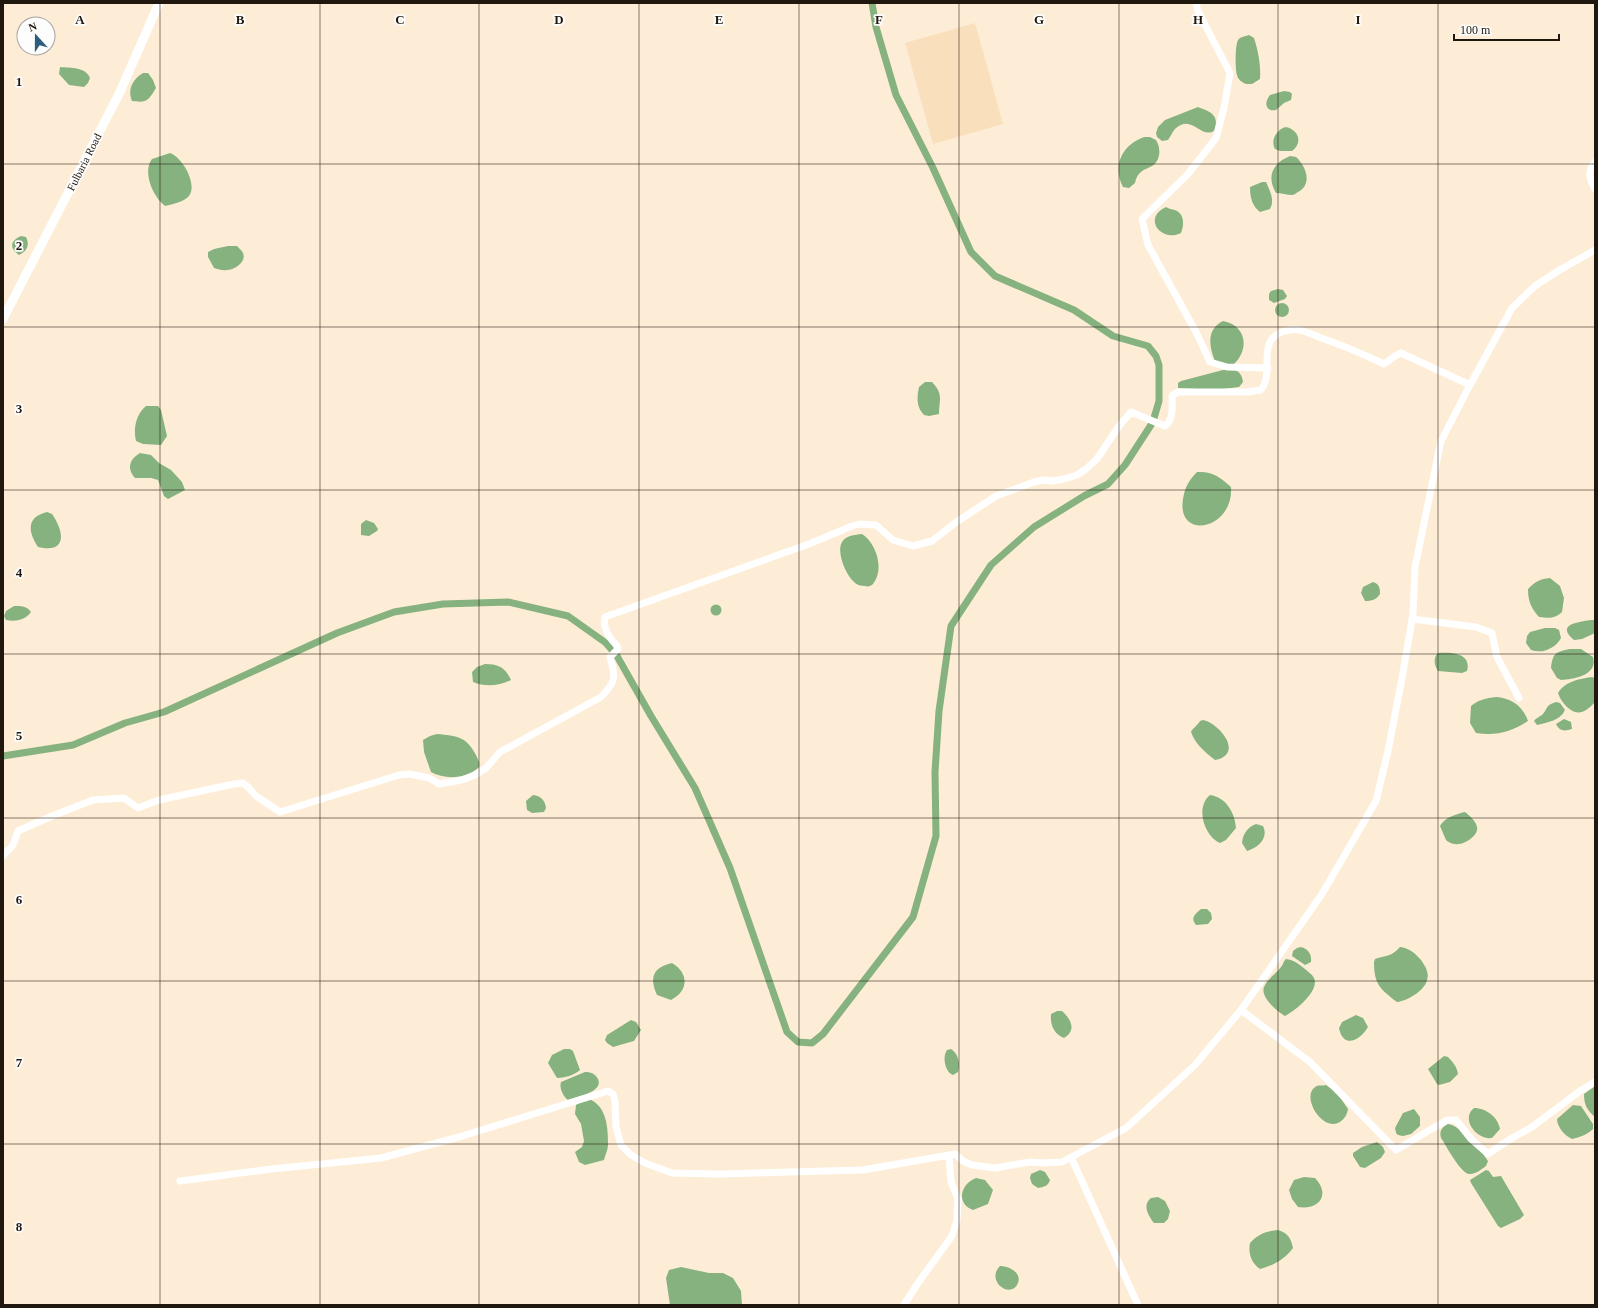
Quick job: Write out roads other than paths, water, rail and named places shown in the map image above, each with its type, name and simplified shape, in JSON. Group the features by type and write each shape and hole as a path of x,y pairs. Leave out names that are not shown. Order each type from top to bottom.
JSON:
{"main road":[{"name":"Fulbaria Road","path":"3,319 120,92 160,3"}],"street":[{"path":"1196,3 1198,12 1230,73 1224,108 1216,138 1188,174 1142,219 1148,245 1196,332 1210,362 1227,367 1268,368"},
{"path":"1595,162 1588,173 1589,179 1595,189"},
{"path":"180,1181 272,1169 381,1158 459,1137 608,1091 613,1094 615,1101 616,1127 621,1145 631,1155 645,1163 672,1173 720,1174 863,1170 955,1154 963,1161 972,1165 995,1168 1030,1162 1062,1162 1126,1128 1195,1065 1241,1010 1322,894 1376,801 1388,751 1412,619 1415,567 1441,441 1512,308 1536,286 1558,271 1595,250"},
{"path":"3,856 13,845 18,831 93,800 124,798 138,808 159,800 243,783 256,796 280,812 399,775 410,774 429,778 439,784 462,780 475,775 486,768 500,752 601,697 609,688 614,672 610,657 618,650 617,644 611,640 605,628 605,617 808,544 859,524 876,525 892,540 912,546 932,541 955,522 996,496 1034,482 1043,480 1052,481 1077,475 1097,459 1119,426 1131,412 1165,426 1170,423 1172,413 1172,396 1178,392 1247,392 1261,390 1264,386 1268,368 1269,343 1273,337 1286,331 1300,330 1343,346 1384,364 1393,356 1401,353 1470,385"},
{"path":"1412,619 1476,627 1492,633 1497,657 1519,698"},
{"path":"1241,1010 1310,1062 1396,1150 1447,1120 1456,1120 1471,1139 1488,1154 1532,1127 1580,1091 1595,1082"},
{"path":"904,1305 952,1236 957,1220 958,1199 951,1182 949,1155"},
{"path":"1071,1157 1138,1305"}],"waterway":[{"path":"872,3 876,27 896,95 933,168 971,252 995,276 1074,310 1113,336 1148,346 1156,356 1159,365 1159,401 1154,418"},
{"path":"3,756 73,745 125,723 164,712 337,633 394,612 443,604 508,602 568,616 606,643 617,656 651,716 695,788 730,868 787,1032 798,1042 812,1043 823,1034 913,917 936,836 935,772 939,711 951,626 991,565 1034,527 1084,496 1108,484 1125,465 1151,425"}]}
